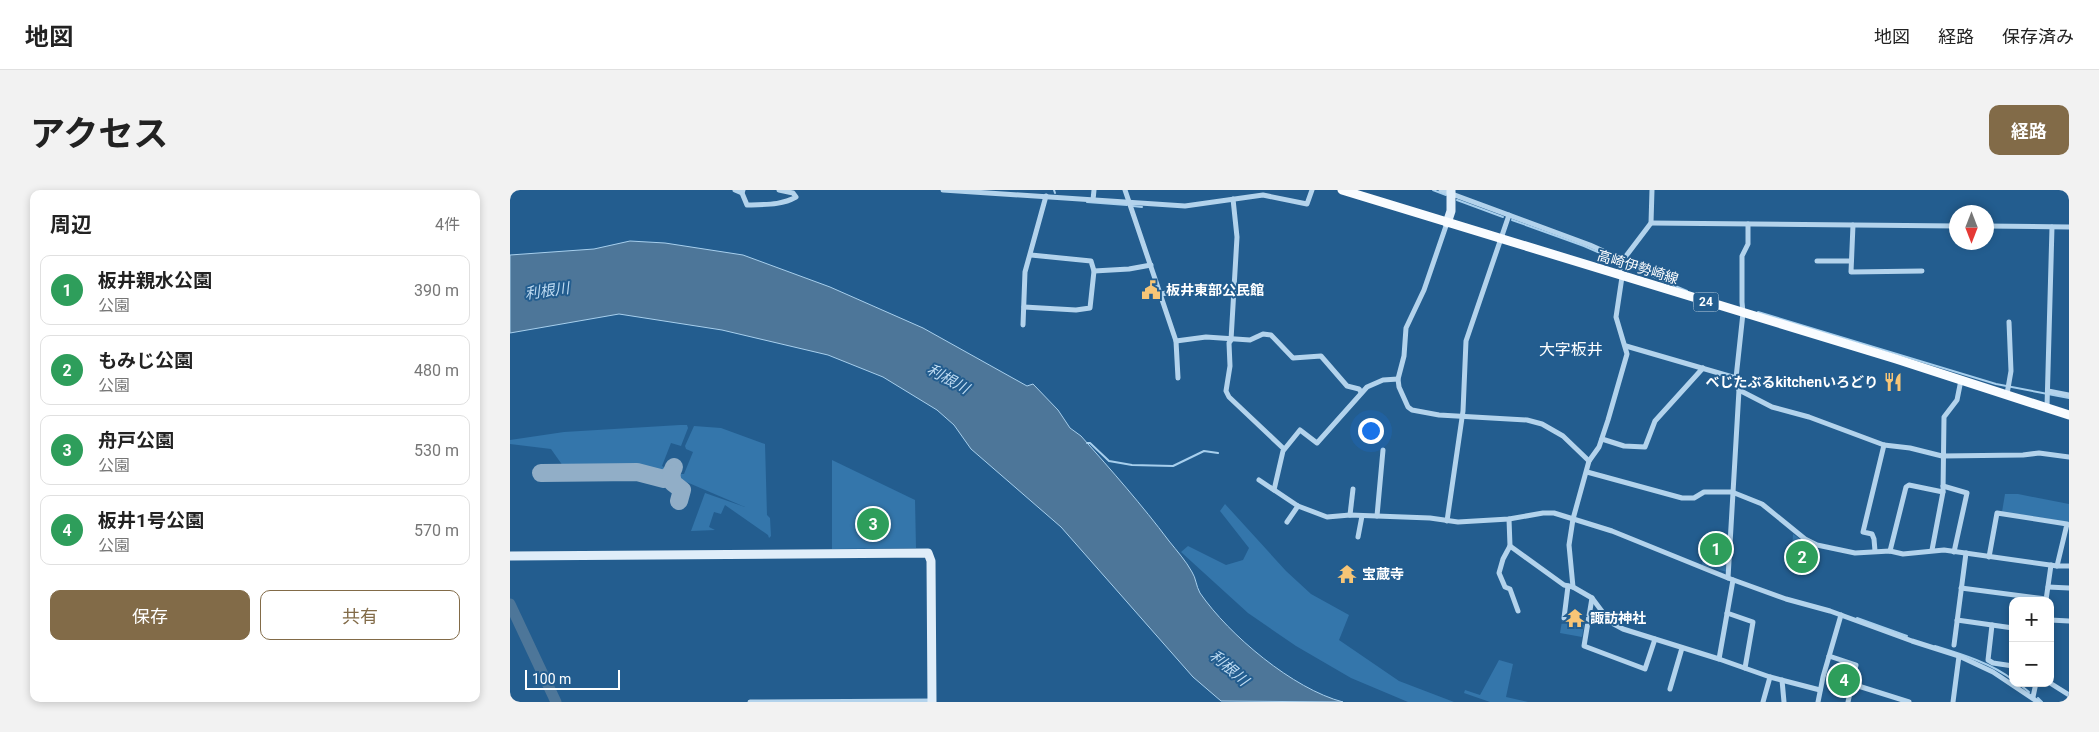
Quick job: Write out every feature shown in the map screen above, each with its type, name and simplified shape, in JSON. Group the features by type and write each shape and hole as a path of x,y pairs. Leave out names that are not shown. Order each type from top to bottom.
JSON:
{"main road":[{"name":"高崎伊勢崎線","path":"1342,190 2069,414"}],"street":[{"path":"734,190 743,191 747,205 776,204 787,202 796,197 793,193 779,190"},
{"path":"943,190 1185,206 1263,195 1307,204 1312,190"},
{"path":"1023,325 1025,272 1049,197 1049,190"},
{"path":"1094,190 1094,200"},
{"path":"1125,190 1176,340 1178,378"},
{"path":"1441,190 1451,192 1590,245 1623,260"},
{"path":"1564,618 1570,587 1569,545 1573,519 1589,461 1602,439 1625,362 1626,346 1616,317 1623,260 1651,223 1652,190"},
{"path":"1451,192 1450,216 1424,290 1406,328 1404,356 1398,379 1410,409 1438,415 1527,420 1542,424 1563,436 1589,461"},
{"path":"1233,199 1237,237 1227,395 1284,449"},
{"path":"1448,521 1462,417 1466,341 1509,215"},
{"path":"1651,223 1949,226"},
{"path":"1719,660 1731,579 1732,492 1739,390 1736,378 1743,313 1742,256 1748,244 1748,224"},
{"path":"1853,226 1852,272 1922,271"},
{"path":"1994,226 2069,227"},
{"path":"2047,407 2052,227"},
{"path":"1024,308 1076,310 1090,308 1094,271 1091,260 1031,255"},
{"path":"1816,260 1851,261"},
{"path":"1094,271 1129,269 1151,265"},
{"path":"1161,294 1204,286 1233,290"},
{"path":"2007,394 2011,371 2009,322"},
{"path":"1176,340 1206,337 1250,340 1263,334 1271,335 1293,358 1321,356 1347,386 1359,389 1361,392"},
{"path":"1626,346 1736,378"},
{"path":"1602,439 1624,446 1645,447 1655,421 1702,368"},
{"path":"1274,490 1284,449 1300,430 1317,443 1367,387 1383,380 1398,379"},
{"path":"1932,550 1943,489 1944,417 1957,400 1961,380"},
{"path":"1739,390 1772,408 1809,417 1884,445 1910,448 1942,456 2023,455 2039,453 2069,457"},
{"path":"2048,391 2069,395"},
{"path":"1875,551 1872,534 1863,532 1884,445"},
{"path":"1377,516 1383,450"},
{"path":"1587,472 1682,498 1694,498 1704,492 1732,492 1762,504 1804,539 1856,553 1890,551 1903,554 1932,550 2069,566"},
{"path":"1259,480 1298,506 1327,518 1350,515 1430,518 1458,522 1508,519 1554,513 1612,531 1793,602 1841,615 1959,656 1993,672 2038,702"},
{"path":"1890,551 1906,486 1909,485 1967,493 1954,552"},
{"path":"1350,515 1354,489"},
{"path":"1288,522 1298,506"},
{"path":"1989,556 1997,513 2006,514 2067,524 2057,566"},
{"path":"1358,537 1362,516"},
{"path":"1508,519 1510,546 1503,559 1499,573 1505,587 1510,590 1518,611"},
{"path":"1510,546 1564,586 1592,598 1610,622 1623,629 1770,677 1820,690"},
{"path":"1954,645 1966,553"},
{"path":"510,556 928,554 931,561 932,702 750,702"},
{"path":"2046,597 2050,565"},
{"path":"2048,587 2069,588"},
{"path":"1961,588 2025,597"},
{"path":"1592,598 1584,646 1645,669 1655,639"},
{"path":"1726,613 1753,622 1746,668"},
{"path":"1818,702 1841,615"},
{"path":"1957,620 2009,627"},
{"path":"2054,620 2069,621"},
{"path":"1992,625 1988,660 2009,665"},
{"path":"1670,689 1682,648"},
{"path":"1829,656 1856,665 1848,702"},
{"path":"1952,702 1959,656"},
{"path":"1763,702 1770,677"},
{"path":"1782,680 1784,702"},
{"path":"1852,684 1909,702"},
{"path":"2054,685 2069,695"},
{"path":"2033,697 2035,687"}],"shaded area":[{"path":"687,425 688,428 681,446 671,443 662,466 667,469 665,473 644,466 563,466 551,449 510,444 510,440 564,432"},
{"path":"694,426 721,428 765,444 767,515 770,518 771,536 769,538 768,535 725,505 721,514 714,512 709,527 715,530 691,531 705,493 745,507 677,478 678,474 684,474 693,452 686,449 685,446"},
{"path":"832,460 915,500 916,548 832,549"},
{"path":"2005,494 2018,494 2069,504 2069,522 2002,512"},
{"path":"1225,504 1286,571 1311,594 1349,615 1339,640 1399,681 1454,702 1408,702 1351,678 1296,646 1248,613 1181,552 1188,546 1226,565 1243,560 1249,548 1220,511"},
{"path":"1706,533 1728,534 1727,572 1702,565"},
{"path":"1793,534 1813,548 1812,569 1791,566"},
{"path":"1562,621 1584,625 1582,637 1560,633"},
{"path":"1499,660 1513,664 1506,697 1528,702 1490,702 1464,693 1465,690 1480,695"}],"water":[{"name":"利根川","path":"630,241 665,243 743,255 830,287 923,328 1027,386 1033,384 1058,410 1070,428 1081,436 1093,449 1148,514 1187,564 1200,593 1228,626 1245,643 1283,673 1324,695 1343,702 1221,701 1193,677 1061,527 971,449 954,425 937,410 883,377 828,355 722,330 619,314 510,333 510,255 594,249"}],"waterway":[{"path":"1433,190 1446,195"},
{"path":"1457,200 1503,217"},
{"path":"1087,202 1127,205"},
{"path":"1133,206 1142,207"},
{"path":"1512,220 1584,246 1618,261"},
{"path":"1626,265 1687,291"},
{"path":"1758,312 1996,384 2069,398"},
{"path":"1087,443 1090,443 1109,461 1132,465 1173,466 1204,451 1218,453"},
{"path":"510,604 556,702"},
{"path":"1857,618 1907,636"},
{"path":"1935,646 1986,664 2009,677"},
{"path":"2023,687 2029,692"},
{"path":"2038,698 2042,702"}],"taxiway":[{"path":"541,473 637,472 664,479 671,474 674,467"},
{"path":"671,474 673,483 682,490 679,501"}],"place":[{"name":"板井東部公民館","path":"1151,290"},
{"name":"べじたぶるkitchenいろどり","path":"1893,382"},
{"name":"舟戸公園","path":"873,524"},
{"name":"板井親水公園","path":"1716,549"},
{"name":"もみじ公園","path":"1802,557"},
{"name":"宝蔵寺","path":"1347,574"},
{"name":"諏訪神社","path":"1575,618"},
{"name":"板井1号公園","path":"1844,680"}],"district":[{"name":"大字板井","path":"1571,349"}]}
